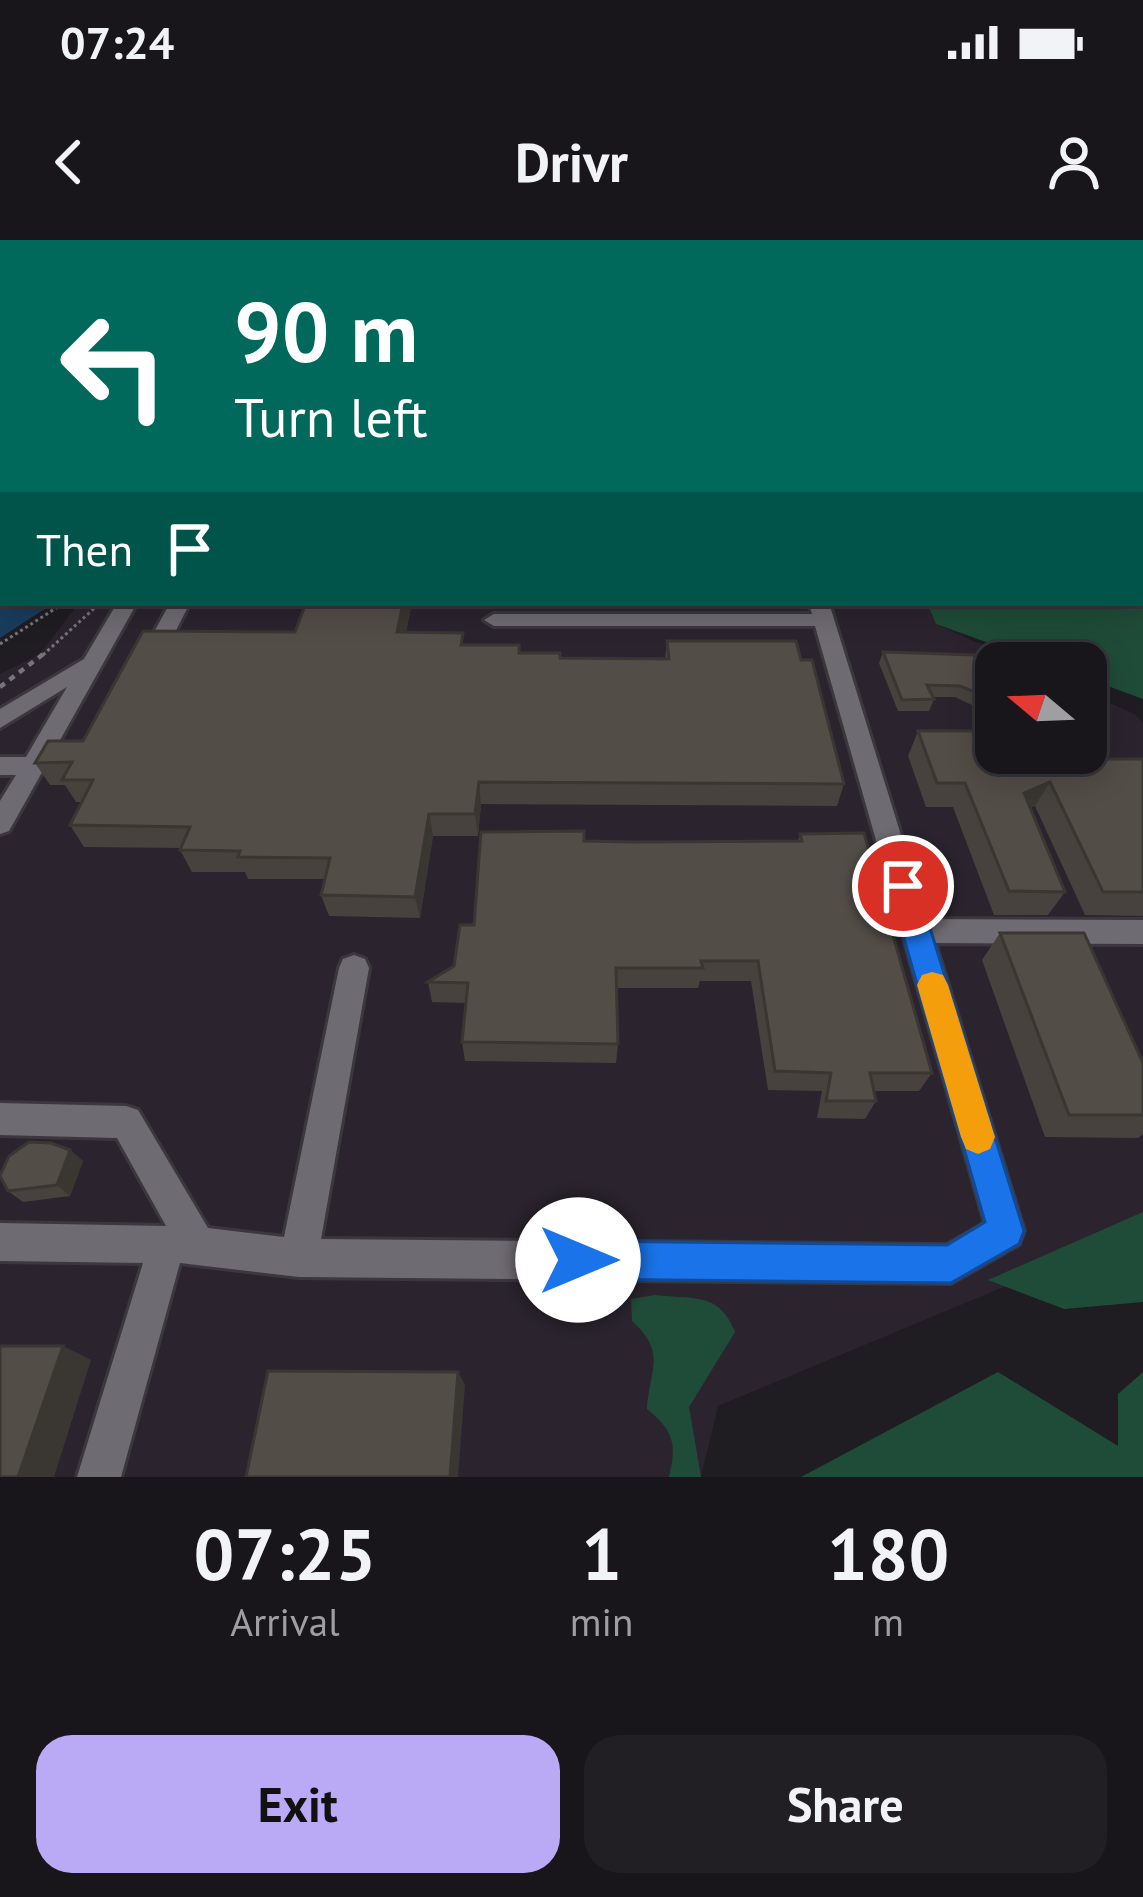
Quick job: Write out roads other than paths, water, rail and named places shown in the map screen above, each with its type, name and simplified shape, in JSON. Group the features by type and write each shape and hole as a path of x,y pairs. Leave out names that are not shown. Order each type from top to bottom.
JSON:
{"street":[{"path":"0,824 126,606"},
{"path":"158,643 178,606"},
{"path":"0,1242 182,1245 299,1258 951,1264 1006,1231 821,612 494,620"},
{"path":"0,721 95,660"},
{"path":"0,721 53,733"},
{"path":"0,766 33,766"},
{"path":"916,931 1143,932"},
{"path":"299,1258 354,968"},
{"path":"0,1119 126,1122 182,1245 99,1477"}],"water":[{"path":"0,606 49,606 0,638"}]}
